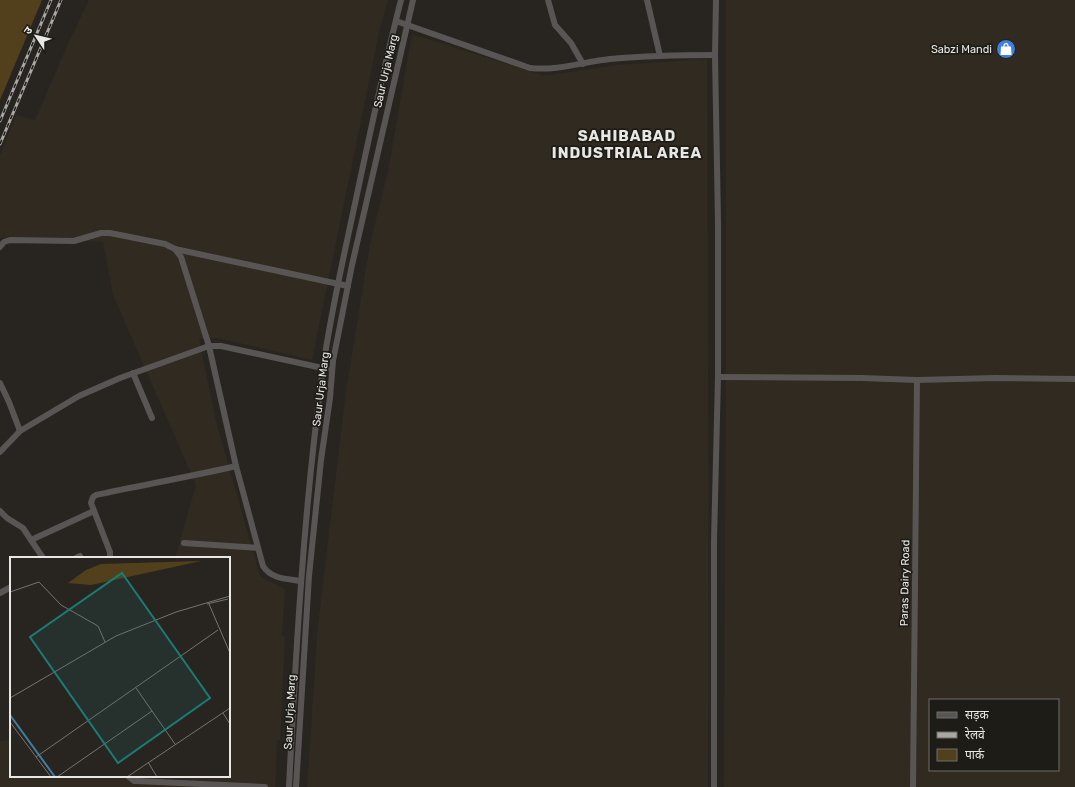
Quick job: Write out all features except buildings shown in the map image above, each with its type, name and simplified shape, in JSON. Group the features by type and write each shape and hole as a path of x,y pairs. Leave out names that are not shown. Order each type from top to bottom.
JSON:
{"street":[{"name":"Saur Urja Marg","path":"289,787 296,638 312,452 323,368 338,284 401,0"},
{"name":"Saur Urja Marg","path":"296,787 309,576 332,370 348,286 413,0"},
{"path":"548,0 555,25 571,43 583,64"},
{"path":"646,0 660,56"},
{"path":"714,787 714,541 718,377 718,222 715,55 716,0"},
{"path":"396,21 530,68 583,64 610,59 715,55"},
{"path":"0,247 4,242 10,240 74,241 110,233 165,244 174,248 348,286"},
{"path":"174,248 181,257 209,346 236,466 263,566 271,575 301,581"},
{"path":"0,452 20,431 80,396 133,373 209,346 221,346 332,370"},
{"path":"133,373 152,418"},
{"path":"718,377 917,380 996,378 1075,379"},
{"name":"Paras Dairy Road","path":"913,787 917,380"},
{"path":"0,382 20,431"},
{"path":"110,557 110,552 91,500 96,495 236,466"},
{"path":"31,540 94,511"},
{"path":"0,512 22,528 42,557"},
{"path":"184,543 258,548"},
{"path":"0,593 10,588"},
{"path":"130,777 137,781 265,787"}],"shaded area":[{"path":"89,0 388,0 379,32 312,360 217,338 199,339 216,421 260,576 285,589 282,635 285,636 280,740 277,740 275,787 0,787 0,741 10,740 10,777 230,777 230,557 175,557 196,485 113,295 103,242 0,238 0,155 16,115 35,120"},
{"path":"726,0 1075,0 1075,787 724,787"},
{"path":"412,34 545,76 616,65 707,59 708,787 307,787 318,625 346,391 370,244 388,171"}],"green space":[{"path":"0,0 42,0 0,100"}],"railway":[{"path":"0,121 51,0"},
{"path":"0,144 61,0"}],"place":[{"name":"Sabzi Mandi","path":"1006,49"}],"district":[{"name":"SAHIBABAD INDUSTRIAL AREA","path":"627,144"}]}
